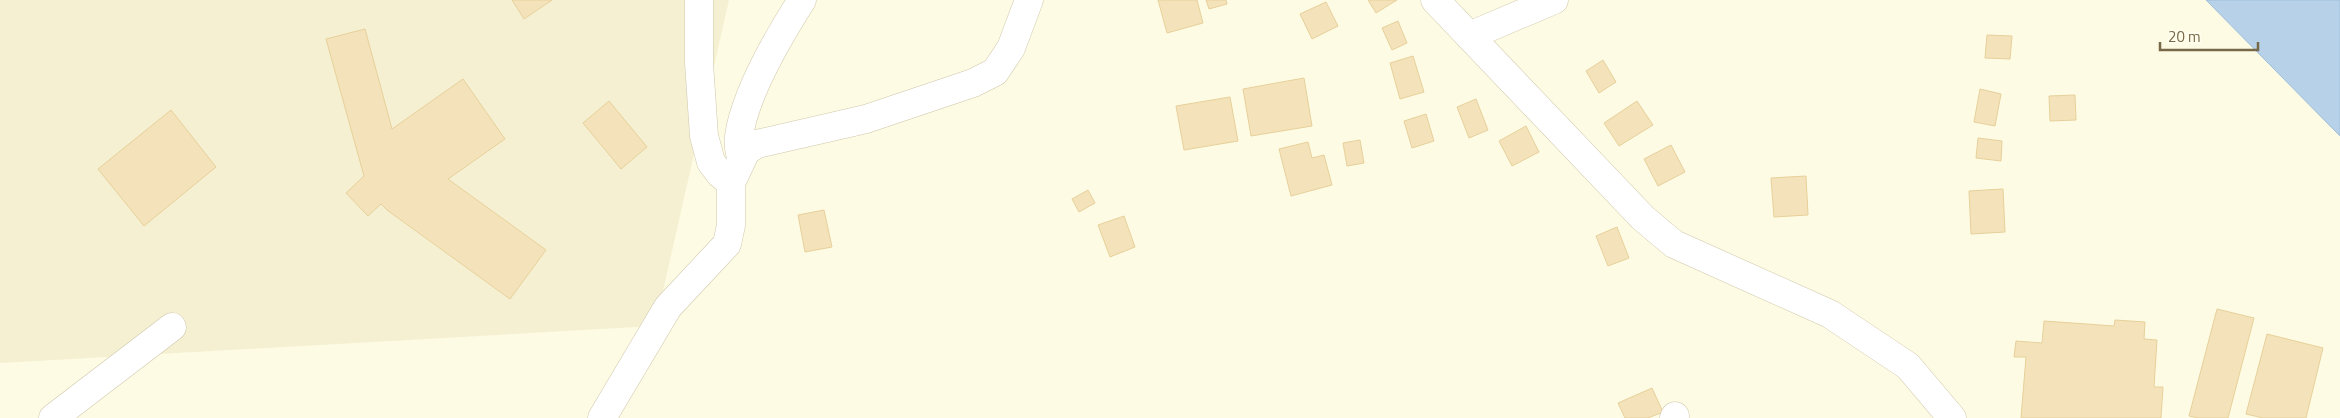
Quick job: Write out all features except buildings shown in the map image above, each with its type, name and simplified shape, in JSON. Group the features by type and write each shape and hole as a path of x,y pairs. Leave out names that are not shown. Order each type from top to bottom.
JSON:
{"street":[{"path":"699,0 699,63 704,136 710,162 720,174 736,171"},
{"path":"602,418 668,307 727,244 731,225 739,135 746,109 786,26 802,0"},
{"path":"736,171 746,151 758,144 866,119 973,83 995,72 1011,48 1029,0"},
{"path":"1435,0 1643,218 1674,244 1830,314 1908,366 1952,418"},
{"path":"1469,36 1554,0"},
{"path":"53,418 172,327"}],"shaded area":[{"path":"0,0 729,0 655,326 0,363"}],"water":[{"path":"2206,0 2340,0 2340,136"}]}
